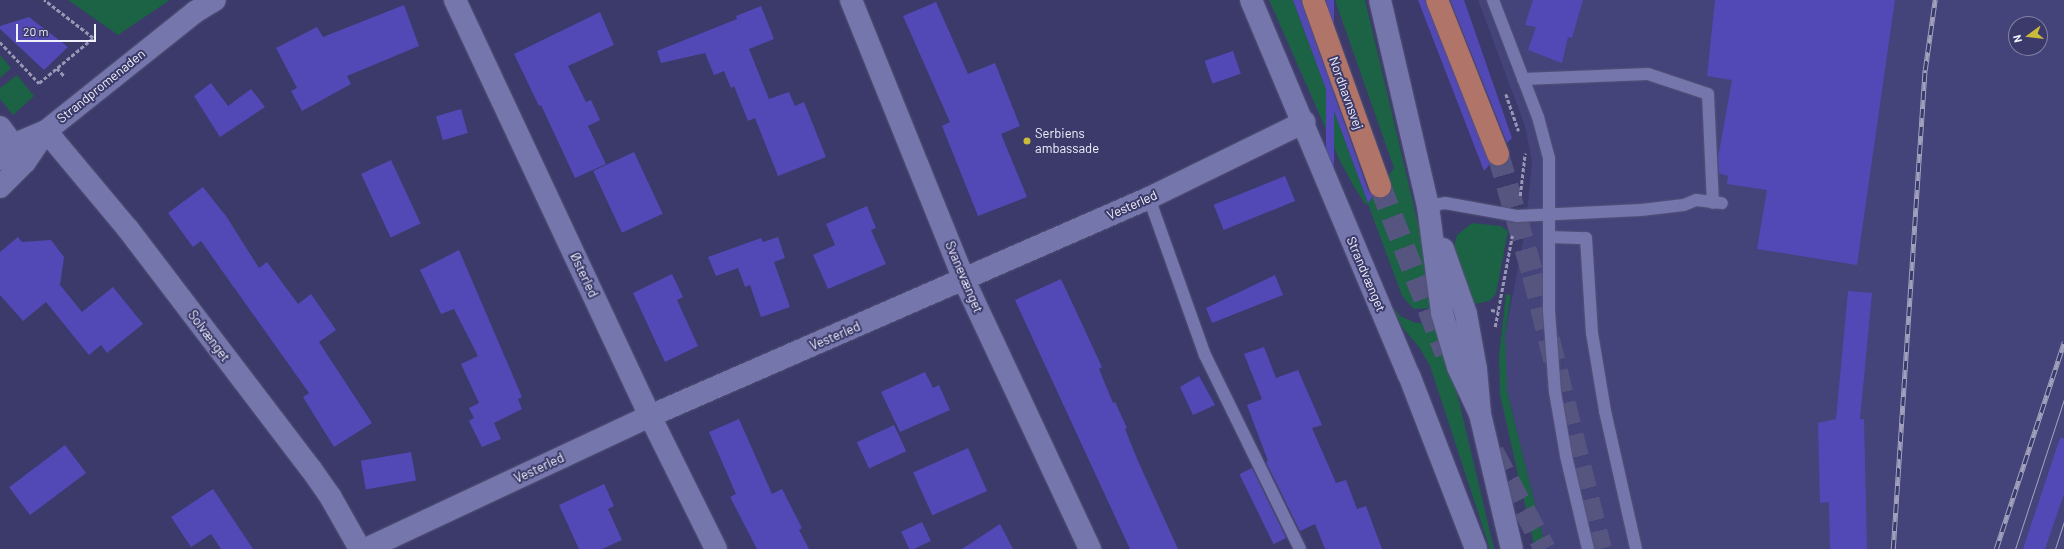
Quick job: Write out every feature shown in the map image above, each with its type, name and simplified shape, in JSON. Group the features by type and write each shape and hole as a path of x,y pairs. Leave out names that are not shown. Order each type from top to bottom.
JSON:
{"highway":[{"name":"Nordhavnsvej","path":"1313,0 1380,186"},
{"path":"1437,0 1498,154"}],"street":[{"name":"Strandpromenaden","path":"0,187 13,155 46,131 195,12 215,0"},
{"name":"Østerled","path":"455,0 650,416 716,549"},
{"name":"Svanevænget","path":"851,0 964,280 1090,549"},
{"name":"Strandvænget","path":"1251,0 1304,122 1409,374 1476,549"},
{"path":"1380,0 1428,206 1442,313 1458,367 1480,414 1512,549"},
{"name":"Vesterled","path":"366,549 650,416 1149,198 1304,122"},
{"path":"0,127 13,155"},
{"name":"Solvænget","path":"46,131 128,229 311,469 330,496 360,549"}],"lane":[{"path":"1493,0 1538,117 1549,158 1549,311 1555,392 1566,456 1588,549"},
{"path":"1428,206 1444,203 1517,216 1549,216 1684,205 1696,200 1718,203 1708,94 1648,74 1523,79"},
{"path":"1149,198 1205,355 1300,549"},
{"path":"1549,237 1586,238 1592,333 1604,403 1636,549"}],"path":[{"path":"0,42 39,83 93,38 44,0"},
{"path":"57,68 65,77"}],"shaded area":[{"path":"1478,0 2064,0 2064,549 1546,549 1507,391 1505,368 1505,335 1525,231 1532,162 1525,126"}],"green space":[{"path":"68,0 170,0 118,35"},
{"path":"1269,0 1293,0 1368,203 1394,168 1335,0 1365,0 1421,236 1433,308 1414,309 1402,296 1368,204 1365,204 1340,161"},
{"path":"0,55 11,68 0,78"},
{"path":"17,75 34,96 13,115 0,99 0,88"},
{"path":"1472,223 1501,226 1508,231 1496,294 1489,301 1471,305 1454,246 1457,235"},
{"path":"1506,294 1511,295 1505,335 1507,391 1546,549 1535,549 1500,395 1499,356"},
{"path":"1392,306 1400,316 1416,323 1436,323 1455,384 1494,549 1490,549 1430,366 1419,347 1402,327"}],"building":[{"path":"1293,0 1301,0 1368,190 1373,196 1368,203"},
{"path":"1326,0 1334,0 1334,186 1326,186"},
{"path":"1418,0 1425,0 1490,164 1484,171"},
{"path":"1450,0 1464,0 1512,138 1507,143"},
{"path":"1533,0 1583,0 1572,38 1568,37 1562,63 1528,50 1536,27 1525,25"},
{"path":"1715,0 1895,0 1857,265 1757,249 1767,190 1727,184 1728,176 1719,173 1718,158 1732,80 1707,76"},
{"path":"936,2 968,74 995,63 1020,126 1001,134 1027,197 978,216 942,126 950,122 903,16"},
{"path":"404,5 419,46 347,76 351,84 302,111 291,91 297,88 276,48 317,27 323,37"},
{"path":"761,6 774,39 749,49 769,99 789,92 795,106 804,102 826,157 778,176 755,118 748,121 734,86 731,88 724,71 714,75 705,53 661,63 657,51 737,19 736,16"},
{"path":"600,12 614,45 568,66 586,102 591,100 600,120 588,126 606,164 575,178 541,105 539,106 514,54"},
{"path":"29,17 68,47 44,70 0,29 0,26"},
{"path":"1233,51 1241,74 1212,83 1205,61"},
{"path":"211,83 228,106 251,89 265,107 220,137 194,96"},
{"path":"461,109 468,133 443,140 436,116"},
{"path":"634,152 663,214 622,233 593,171"},
{"path":"391,160 421,223 391,237 361,174"},
{"path":"1285,176 1295,201 1224,230 1214,205"},
{"path":"203,187 226,216 259,268 267,262 298,304 311,294 336,330 319,342 372,423 334,447 303,397 309,393 201,241 193,247 168,213"},
{"path":"867,206 876,228 871,230 886,264 828,289 813,255 835,245 826,224"},
{"path":"18,237 22,242 51,240 64,257 60,285 82,312 113,287 143,324 107,353 101,345 89,355 46,302 23,321 0,295 0,252"},
{"path":"778,237 785,258 774,262 790,307 761,317 750,285 745,287 738,268 716,276 708,257 761,238 763,242"},
{"path":"459,250 522,397 518,399 522,409 494,423 501,439 482,447 469,421 474,418 469,408 479,403 461,364 478,356 454,309 441,314 420,270"},
{"path":"672,274 683,297 677,300 698,346 665,362 633,293"},
{"path":"1275,275 1283,295 1212,323 1206,308"},
{"path":"1061,279 1102,367 1099,369 1113,403 1115,402 1127,428 1125,429 1138,461 1178,549 1130,549 1015,300"},
{"path":"1848,291 1872,293 1860,419 1864,419 1867,549 1830,549 1829,502 1820,503 1818,423 1836,419"},
{"path":"1264,347 1276,378 1298,370 1322,425 1312,428 1336,483 1346,480 1357,509 1366,506 1382,549 1325,549 1315,524 1300,531 1266,462 1268,461 1247,405 1262,399 1244,354"},
{"path":"925,372 933,388 939,385 950,410 900,432 881,392"},
{"path":"1199,376 1215,405 1193,415 1180,387"},
{"path":"739,419 772,494 782,489 802,528 799,530 809,549 757,549 730,497 736,494 709,432"},
{"path":"894,425 906,451 869,469 857,442"},
{"path":"2060,438 2064,438 2064,494 2045,549 2023,549"},
{"path":"65,445 86,473 30,515 9,487"},
{"path":"968,448 987,491 932,515 913,472"},
{"path":"411,452 416,481 366,489 361,461"},
{"path":"1252,468 1286,538 1274,544 1239,474"},
{"path":"604,484 614,506 608,509 622,540 602,549 579,549 559,505"},
{"path":"213,489 253,549 221,549 211,534 191,547 171,517"},
{"path":"922,522 931,541 914,549 909,549 901,532"},
{"path":"1000,524 1013,549 962,549"}],"tunnel":[{"path":"1498,154 1533,275 1601,549"},
{"path":"1380,186 1446,354"},
{"path":"1493,452 1545,549"}],"tram line":[{"path":"2015,549 2064,399"},
{"path":"2055,549 2064,521"}],"railway":[{"path":"1893,549 1925,70 1935,0"},
{"path":"1996,549 2064,342"}],"place":[{"name":"Serbiens ambassade","path":"1027,141"}]}
